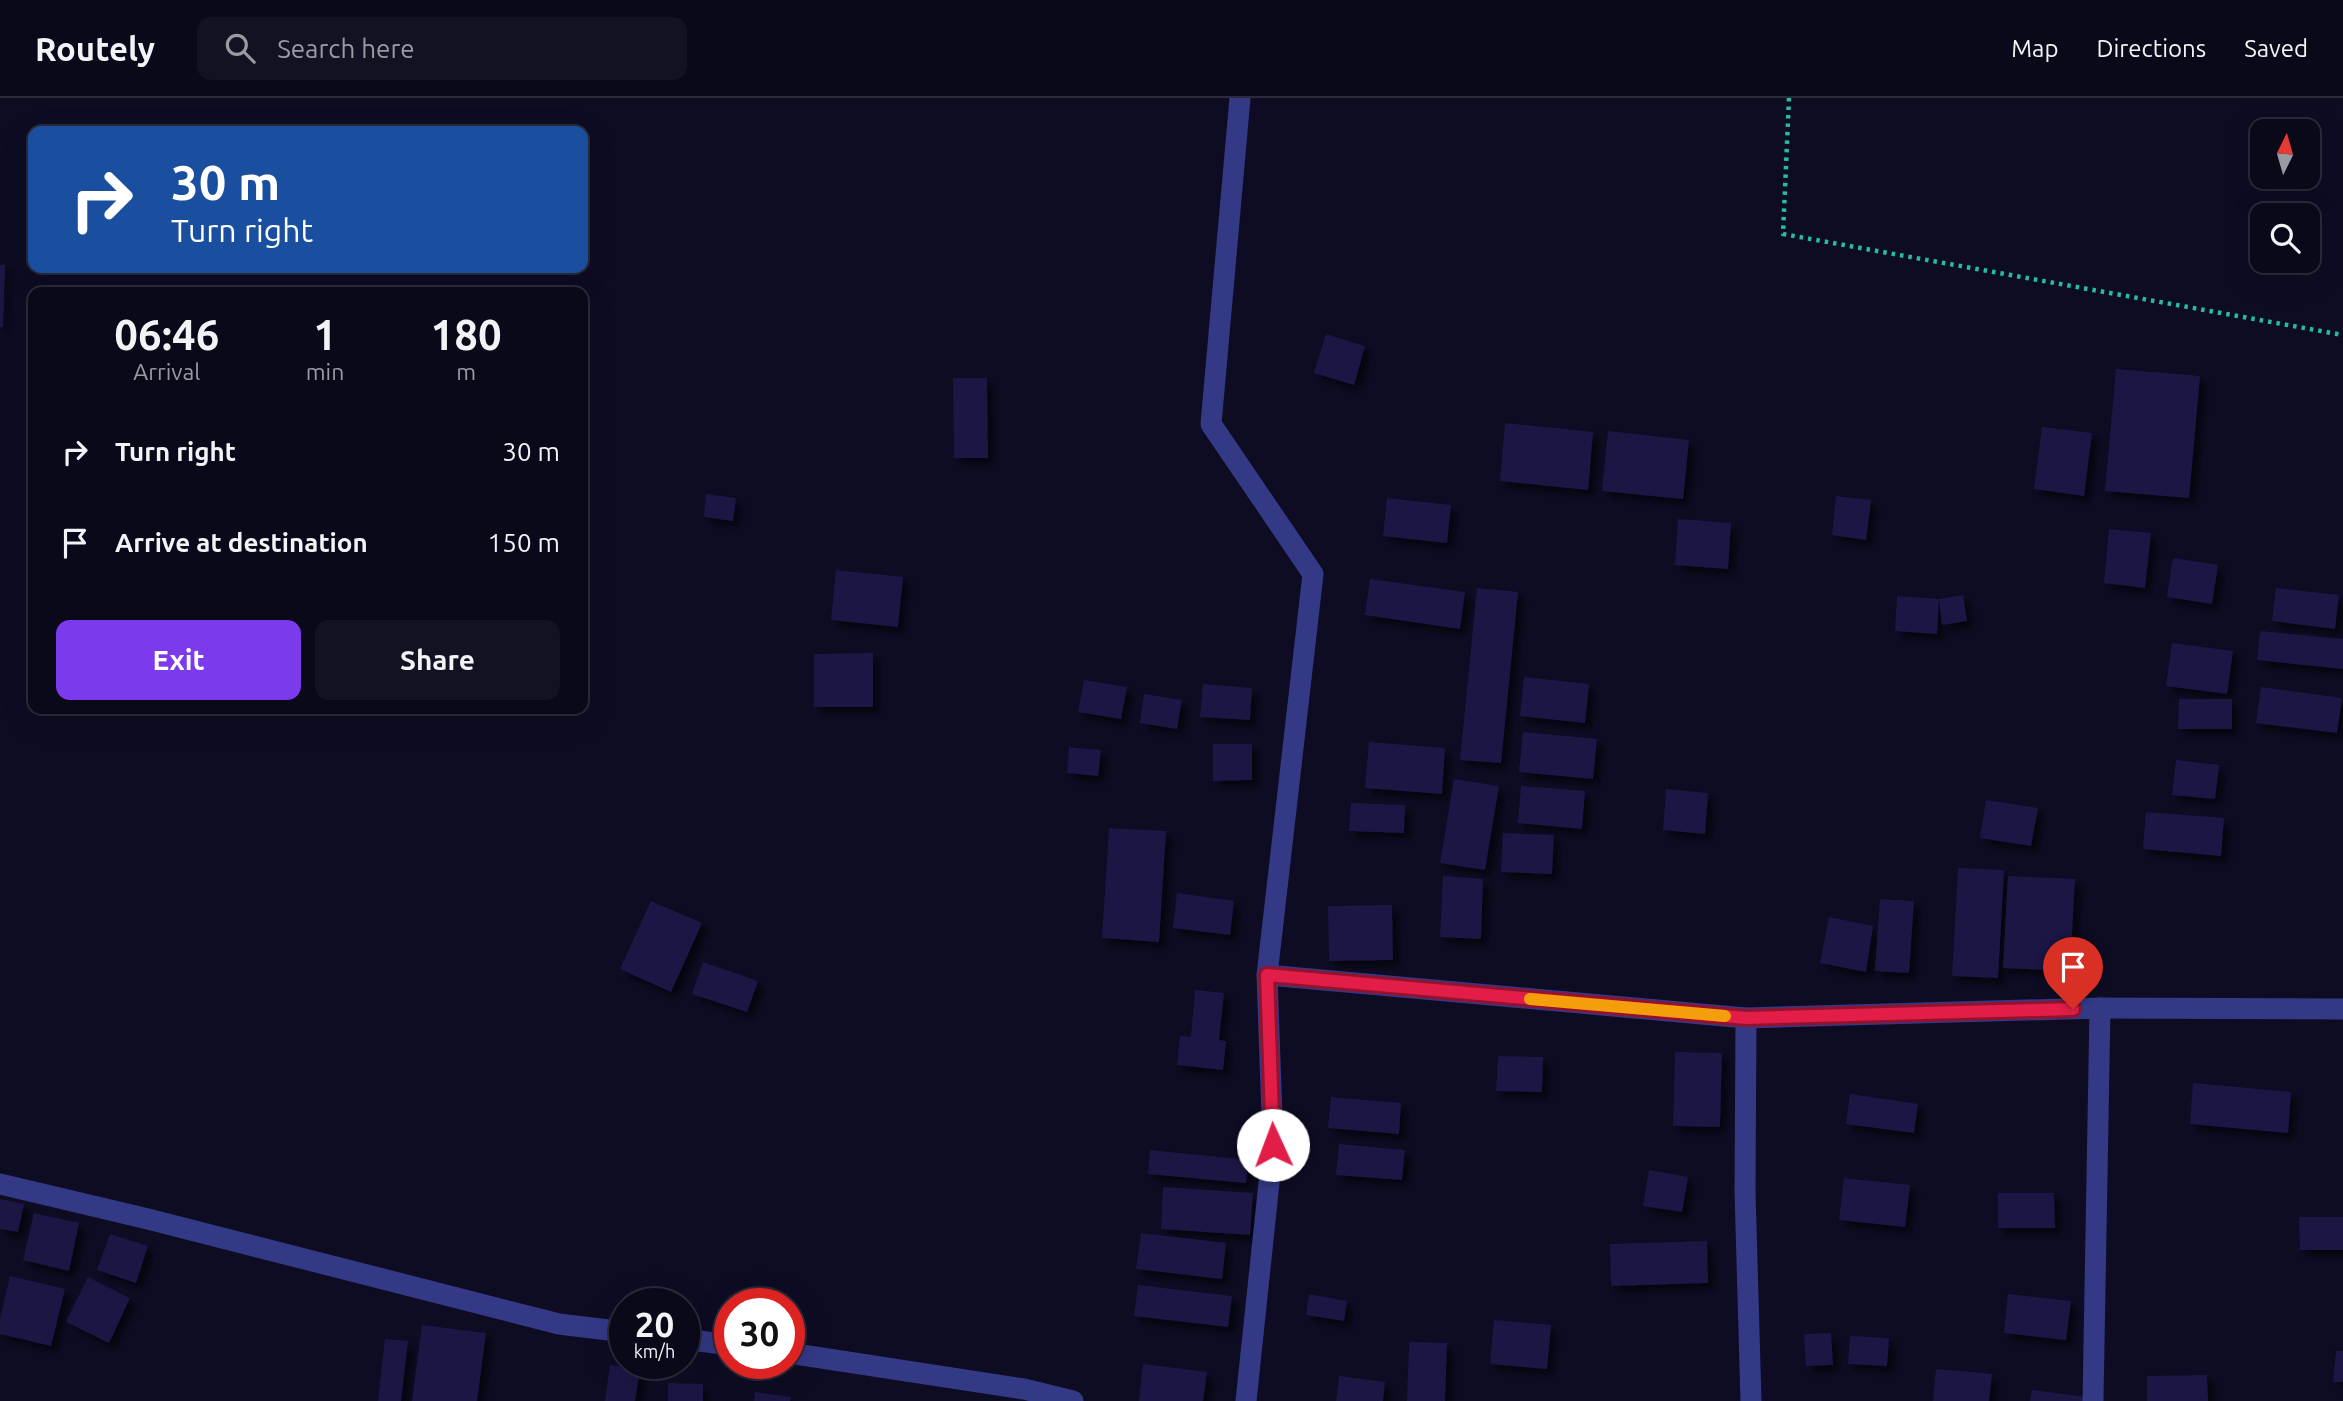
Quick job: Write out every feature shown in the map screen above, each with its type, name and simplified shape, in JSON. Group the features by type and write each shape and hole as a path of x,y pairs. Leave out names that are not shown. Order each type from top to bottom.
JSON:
{"street":[{"path":"1240,98 1211,424 1313,574 1267,975 1273,1145 1246,1401"},
{"path":"1267,975 1746,1018 2100,1008 2343,1009"},
{"path":"2093,1401 2100,1008"},
{"path":"1746,1018 1745,1192 1751,1401"},
{"path":"0,1184 559,1324 609,1330"},
{"path":"805,1356 1023,1395 1073,1401"}],"path":[{"path":"1789,98 1783,234 2343,335"}],"building":[{"path":"0,265 5,265 3,327 0,327"},
{"path":"1326,334 1365,346 1354,385 1314,373"},
{"path":"2116,369 2200,376 2189,498 2105,491"},
{"path":"953,378 987,378 988,458 954,458"},
{"path":"1505,423 1593,432 1588,490 1500,481"},
{"path":"2042,427 2092,433 2084,496 2034,489"},
{"path":"1608,431 1689,440 1683,499 1602,491"},
{"path":"706,494 736,498 733,521 704,517"},
{"path":"1836,496 1871,500 1866,540 1832,535"},
{"path":"1387,498 1451,505 1447,543 1383,536"},
{"path":"1678,519 1731,523 1728,569 1675,565"},
{"path":"2109,529 2151,533 2145,588 2104,583"},
{"path":"2173,558 2218,565 2212,604 2167,597"},
{"path":"836,570 903,577 898,627 831,620"},
{"path":"1370,579 1465,592 1460,629 1365,615"},
{"path":"1477,588 1518,592 1501,763 1460,760"},
{"path":"2276,588 2339,595 2335,629 2272,621"},
{"path":"1963,595 1967,621 1942,625 1939,599"},
{"path":"1897,596 1939,599 1937,634 1895,631"},
{"path":"2260,631 2343,639 2343,669 2257,660"},
{"path":"2172,643 2233,651 2227,694 2166,686"},
{"path":"873,653 873,707 814,707 814,654"},
{"path":"1524,677 1589,684 1585,723 1520,716"},
{"path":"1084,680 1127,687 1121,719 1078,712"},
{"path":"1203,684 1252,688 1250,720 1200,717"},
{"path":"2261,687 2342,698 2337,733 2256,723"},
{"path":"1144,694 1182,700 1177,729 1140,723"},
{"path":"2179,699 2232,699 2232,729 2178,729"},
{"path":"1523,732 1597,739 1593,779 1519,772"},
{"path":"1369,742 1445,748 1442,794 1365,788"},
{"path":"1213,744 1252,744 1252,780 1213,781"},
{"path":"1069,747 1101,750 1098,776 1067,773"},
{"path":"2176,760 2219,765 2215,799 2172,795"},
{"path":"1454,779 1499,786 1485,870 1440,863"},
{"path":"1521,786 1585,791 1582,829 1518,823"},
{"path":"1666,789 1708,793 1705,834 1663,830"},
{"path":"1986,800 2038,808 2031,846 1980,838"},
{"path":"1351,803 1405,805 1404,833 1349,831"},
{"path":"2146,812 2224,818 2221,856 2143,849"},
{"path":"1109,828 1166,831 1159,942 1102,938"},
{"path":"1503,833 1554,835 1552,874 1501,872"},
{"path":"1958,868 2004,870 1998,978 1952,976"},
{"path":"1443,876 1483,879 1481,939 1440,937"},
{"path":"2008,876 2075,879 2070,971 2003,968"},
{"path":"1177,893 1234,901 1230,935 1173,928"},
{"path":"1880,899 1914,901 1909,973 1875,971"},
{"path":"651,901 702,923 671,992 620,969"},
{"path":"1392,905 1393,960 1329,961 1328,906"},
{"path":"1829,917 1873,926 1866,972 1820,963"},
{"path":"703,962 758,981 747,1012 692,994"},
{"path":"1195,990 1224,993 1219,1040 1226,1041 1223,1070 1177,1065 1180,1036 1191,1037"},
{"path":"1675,1052 1722,1053 1720,1127 1673,1126"},
{"path":"1498,1056 1543,1057 1542,1092 1496,1091"},
{"path":"2193,1083 2291,1092 2288,1133 2190,1124"},
{"path":"1850,1094 1918,1104 1914,1133 1846,1124"},
{"path":"1331,1097 1401,1103 1399,1134 1328,1128"},
{"path":"1339,1144 1405,1150 1402,1180 1336,1175"},
{"path":"1150,1150 1248,1160 1246,1183 1148,1174"},
{"path":"1649,1170 1688,1177 1682,1212 1643,1206"},
{"path":"1844,1178 1910,1185 1905,1227 1839,1220"},
{"path":"1163,1187 1253,1193 1250,1235 1161,1229"},
{"path":"1998,1193 2054,1193 2055,1228 1998,1228"},
{"path":"0,1199 24,1204 18,1232 0,1229"},
{"path":"34,1213 79,1223 69,1271 23,1260"},
{"path":"2299,1217 2343,1217 2343,1250 2300,1250"},
{"path":"1141,1233 1226,1243 1222,1279 1136,1269"},
{"path":"110,1234 148,1246 136,1283 97,1270"},
{"path":"1707,1241 1708,1283 1611,1286 1610,1244"},
{"path":"10,1276 65,1289 51,1346 0,1334 0,1319"},
{"path":"88,1277 130,1298 109,1343 66,1322"},
{"path":"1138,1285 1232,1296 1228,1327 1134,1316"},
{"path":"1309,1294 1347,1301 1344,1321 1306,1315"},
{"path":"2008,1294 2071,1301 2066,1340 2004,1333"},
{"path":"1494,1320 1551,1325 1547,1369 1490,1364"},
{"path":"422,1325 486,1333 477,1401 412,1401"},
{"path":"1831,1333 1833,1365 1806,1366 1804,1334"},
{"path":"1850,1336 1889,1338 1887,1366 1848,1364"},
{"path":"385,1339 408,1341 401,1401 378,1401"},
{"path":"1409,1342 1447,1343 1445,1401 1407,1401"},
{"path":"2336,1351 2343,1351 2343,1382 2333,1382"},
{"path":"1143,1364 1207,1372 1203,1401 1139,1401"},
{"path":"1936,1369 1992,1374 1989,1401 1933,1401"},
{"path":"609,1372 609,1379 639,1379 635,1401 605,1401"},
{"path":"2207,1375 2208,1401 2147,1401 2147,1376"},
{"path":"1339,1376 1385,1382 1383,1401 1336,1401"},
{"path":"668,1383 703,1384 703,1401 668,1401"},
{"path":"2032,1390 2087,1397 2087,1401 2030,1401"},
{"path":"755,1392 791,1397 790,1401 754,1401"}],"slow traffic":[{"path":"1530,999 1725,1016"}],"route":[{"path":"1273,1145 1267,975 1746,1018 2073,1009"}]}
